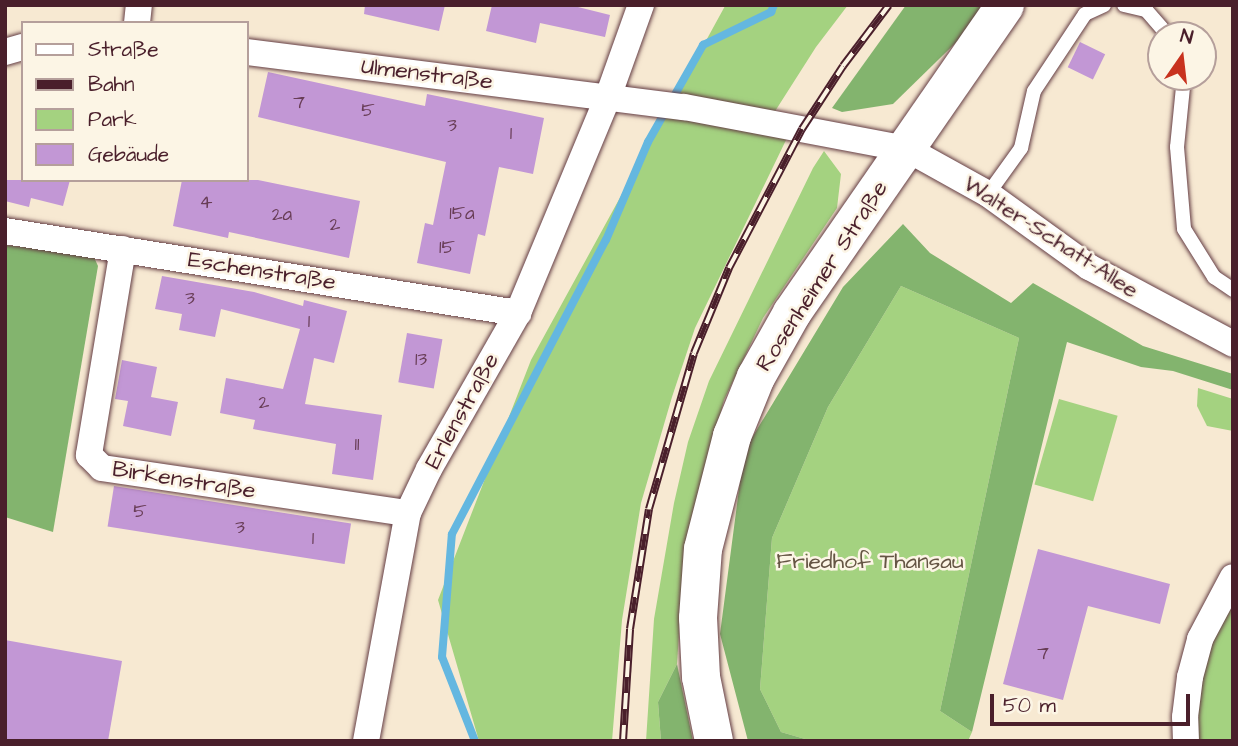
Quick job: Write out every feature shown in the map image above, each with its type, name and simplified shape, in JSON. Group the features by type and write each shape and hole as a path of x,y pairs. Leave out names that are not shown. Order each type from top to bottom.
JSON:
{"main road":[{"name":"Rosenheimer Straße","path":"714,741 701,677 698,618 703,549 732,436 756,377 792,313 1004,5"}],"street":[{"name":"Erlenstraße","path":"366,741 408,513 429,469 518,313 608,97 641,5"},
{"name":"Ulmenstraße","path":"248,52 608,97"},
{"path":"608,97 684,107 907,149"},
{"name":"Walter-Schatt-Allee","path":"907,149 988,194 1089,267 1233,344"},
{"name":"Eschenstraße","path":"5,232 518,313"},
{"name":"Birkenstraße","path":"123,249 89,455 102,468 408,513"},
{"path":"1186,741 1185,717 1190,677 1200,639 1233,577"}],"lane":[{"path":"988,194 1021,148 1034,91 1085,13 1104,5"},
{"path":"1124,5 1146,10 1156,21"},
{"path":"1183,91 1177,147 1184,229 1214,277 1233,290"}],"green space":[{"path":"848,5 816,47 765,127 787,138 695,328 672,397 641,503 622,620 612,741 479,741 438,600 531,360 725,6"},
{"path":"906,5 989,5 979,20 893,104 842,112 832,108"},
{"path":"824,151 841,174 837,208 763,318 724,400 684,557 677,664 658,702 661,741 646,741 654,619 674,503 688,442 709,381 813,168"},
{"path":"903,224 930,253 1011,303 1033,283 1143,346 1233,374 1233,390 1173,371 1141,367 1067,342 972,732 940,711 1019,338 901,286 828,407 772,538 760,689 781,732 812,741 748,741 720,634 744,451 843,287"},
{"path":"5,245 93,255 98,266 53,532 5,517"},
{"name":"Friedhof Thansau","path":"901,286 1019,338 940,711 972,732 968,741 812,741 781,732 760,689 772,538 828,407"},
{"path":"1198,388 1233,399 1233,431 1207,426 1197,406"},
{"path":"1059,399 1118,416 1093,501 1034,485"},
{"path":"1233,597 1233,741 1197,741 1197,695 1208,653"},
{"path":"677,664 693,741 661,741 658,702"}],"building":[{"path":"365,5 445,5 439,31 364,14"},
{"path":"492,5 570,5 610,15 605,37 540,23 536,43 486,31"},
{"path":"1080,42 1105,54 1093,79 1068,67"},
{"path":"268,72 425,106 427,94 544,118 533,174 499,167 485,236 478,234 470,274 417,263 425,223 433,225 446,162 258,117"},
{"path":"5,180 69,182 63,206 31,198 29,207 5,201"},
{"path":"258,180 360,201 349,258 229,232 228,238 173,226 182,182"},
{"path":"162,276 254,292 303,306 304,300 347,311 334,363 314,358 305,404 382,415 373,480 332,474 336,444 253,429 255,420 220,413 226,378 283,389 300,329 221,309 215,337 179,330 182,314 155,309"},
{"path":"407,333 442,339 434,388 398,382"},
{"path":"122,360 157,367 151,397 178,402 171,436 123,426 128,401 115,399"},
{"path":"114,486 351,524 345,564 108,526"},
{"path":"1038,549 1170,584 1160,624 1088,606 1063,700 1003,684"},
{"path":"5,640 122,661 108,741 5,741"}],"waterway":[{"path":"475,741 442,657 452,534 606,240 648,142 703,45 771,12 774,5"}],"railway":[{"path":"623,741 630,629 649,509 694,353 729,268 802,129 843,66 889,5"}]}
